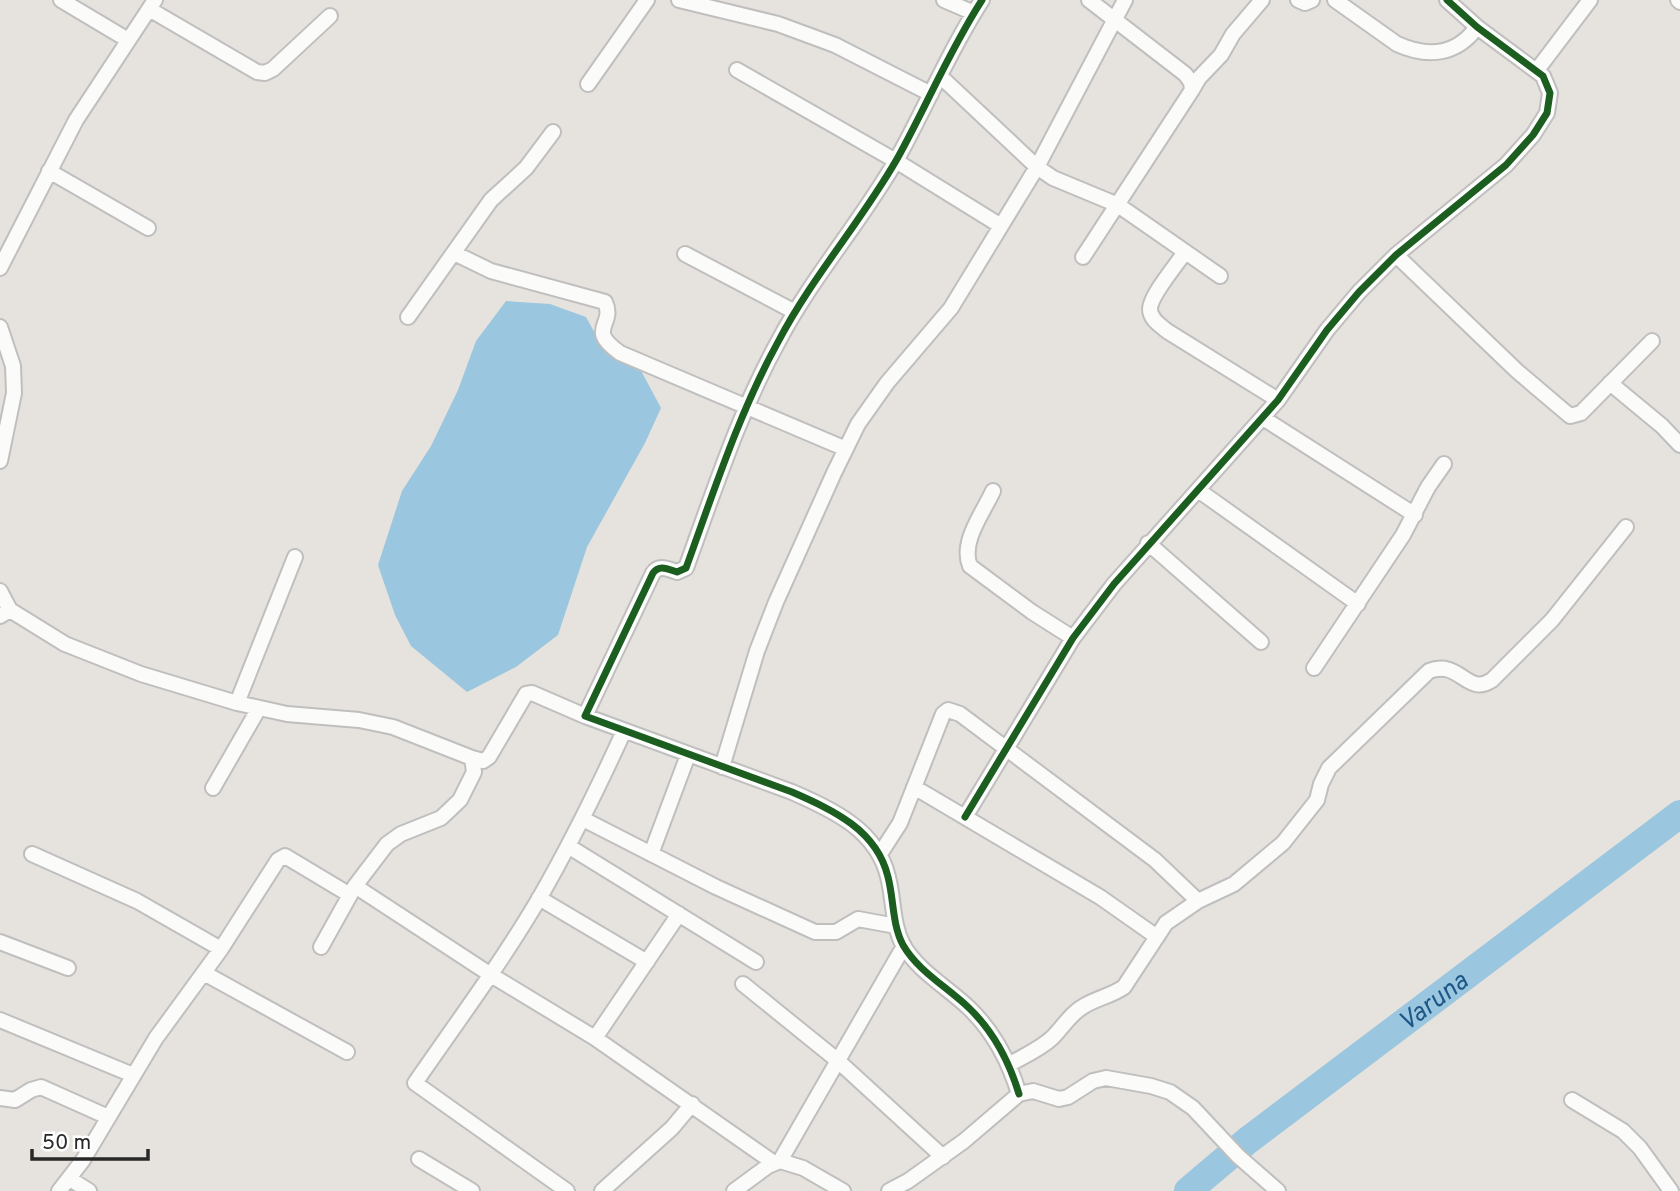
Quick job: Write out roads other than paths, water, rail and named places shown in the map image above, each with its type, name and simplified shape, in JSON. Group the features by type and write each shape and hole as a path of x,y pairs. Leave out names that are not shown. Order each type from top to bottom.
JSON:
{"street":[{"path":"61,0 128,40"},
{"path":"588,83 647,0"},
{"path":"679,0 778,24 835,45 931,94"},
{"path":"585,716 653,573 662,567 677,572 686,568 746,406 810,286 896,161 978,6 944,0"},
{"path":"1089,0 1185,74 1191,82 1192,90"},
{"path":"722,767 757,651 776,602 846,449 887,383 951,308 1002,226 1037,167 1125,0"},
{"path":"1083,257 1199,78 1221,55 1233,34 1262,0"},
{"path":"1298,0 1305,3 1312,0"},
{"path":"1335,0 1397,44 1409,49 1450,51 1460,46 1477,27"},
{"path":"965,817 1073,638 1148,543 1263,418 1327,330 1359,292 1396,255 1506,165 1533,135 1547,113 1550,93 1543,76 1477,27 1447,0"},
{"path":"1537,70 1590,0"},
{"path":"0,268 76,120 152,4 257,72 265,74 330,16"},
{"path":"737,70 896,161 1002,226"},
{"path":"940,76 1037,167 1053,178 1118,205 1220,276"},
{"path":"408,317 491,200 526,168 553,132"},
{"path":"49,171 148,228"},
{"path":"1185,252 1152,300 1150,310 1154,320 1167,331 1278,400"},
{"path":"454,253 491,271 605,302 607,315 601,331 604,340 620,354 846,449"},
{"path":"685,254 795,312"},
{"path":"1396,255 1563,413 1575,416 1580,413 1652,341"},
{"path":"0,327 13,366 14,393 0,460"},
{"path":"1611,383 1662,426 1680,445"},
{"path":"1263,418 1415,515"},
{"path":"1314,668 1415,515 1428,487 1444,464"},
{"path":"1198,490 1358,604"},
{"path":"993,491 968,542 966,555 970,566 1032,612 1073,638"},
{"path":"1010,1064 1051,1040 1074,1013 1085,1005 1114,995 1124,987 1166,923 1198,901 1234,884 1283,843 1317,800 1329,768 1429,671 1439,667 1448,668 1480,686 1492,680 1552,620 1626,527"},
{"path":"1148,543 1261,642"},
{"path":"237,704 295,557"},
{"path":"0,591 5,613 65,644 141,674 237,704 287,714 359,720 393,727 484,761 489,757 526,694 532,693 624,732 823,806 864,834 880,854 888,877 896,926 904,946 985,1026 1010,1064 1019,1094"},
{"path":"213,788 259,708"},
{"path":"880,854 900,823 943,714 948,710 960,714 1155,860 1198,901"},
{"path":"567,1191 415,1083 491,975 539,898 583,819 624,732"},
{"path":"651,854 688,755"},
{"path":"321,947 353,891 387,844 401,834 426,826 451,810 460,800 474,772 472,758"},
{"path":"914,787 1118,908 1157,937"},
{"path":"583,819 771,914 816,932 836,932 858,919 896,926"},
{"path":"568,846 756,962"},
{"path":"33,854 137,901 221,949"},
{"path":"59,1191 69,1180 156,1038 221,949 278,860 285,856 353,891 595,1038 777,1162 803,1168 842,1191"},
{"path":"539,898 647,962"},
{"path":"595,1038 679,914"},
{"path":"0,942 68,968"},
{"path":"734,1191 777,1162 904,946"},
{"path":"204,973 347,1052"},
{"path":"743,984 838,1060 943,1157"},
{"path":"0,1020 133,1075"},
{"path":"889,1191 964,1142 1019,1094 1033,1091 1059,1100 1093,1080 1106,1078 1170,1092 1193,1108 1238,1156 1278,1191"},
{"path":"0,1098 15,1100 30,1090 41,1087 108,1117"},
{"path":"1572,1100 1623,1131 1640,1148 1671,1191"},
{"path":"602,1191 672,1128 692,1104"},
{"path":"419,1159 472,1191"},
{"path":"69,1180 89,1191"}],"water":[{"path":"506,301 550,304 586,317 602,346 638,365 661,408 645,443 587,547 558,635 516,667 467,692 411,646 395,615 378,565 402,491 431,446 458,390 476,341"}],"waterway":[{"name":"Varuna","path":"1188,1191 1247,1141 1680,814"}]}
